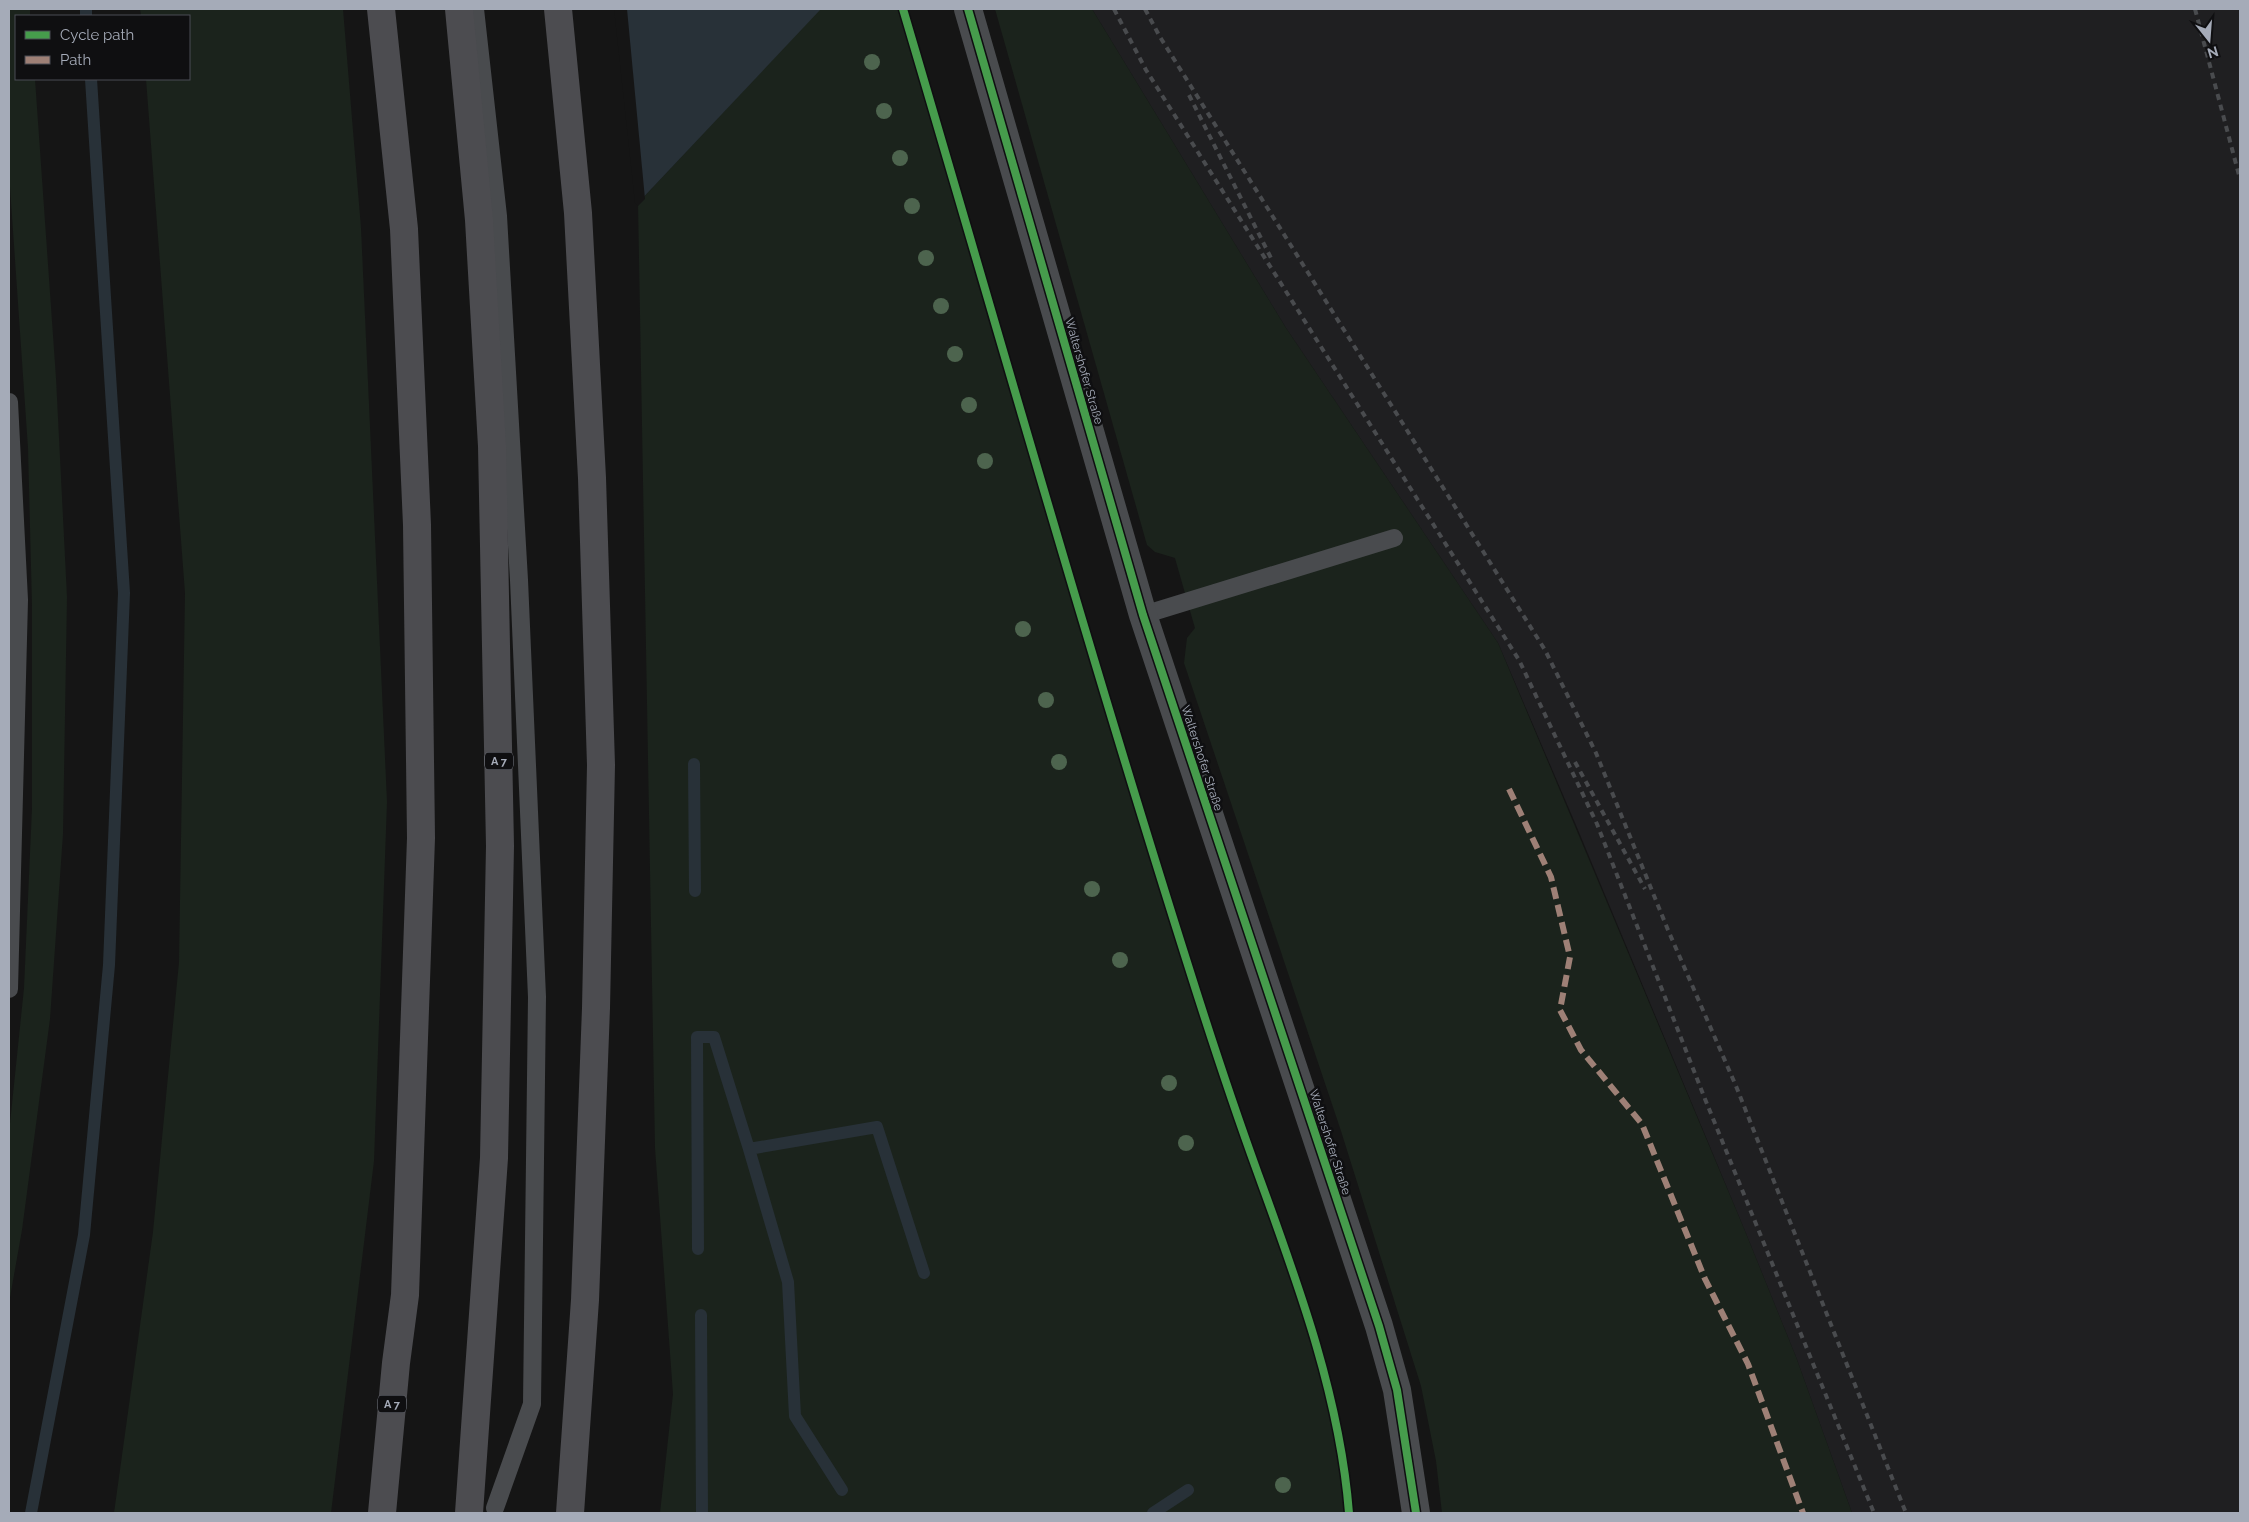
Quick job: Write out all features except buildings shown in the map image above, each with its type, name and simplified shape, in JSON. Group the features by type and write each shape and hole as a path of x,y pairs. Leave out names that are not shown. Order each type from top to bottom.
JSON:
{"highway":[{"name":"A 7","path":"381,9 404,230 417,525 421,838 405,1295 396,1363 382,1513"},
{"name":"A 7","path":"459,9 479,220 492,446 500,846 494,1158 482,1511"},
{"path":"558,9 578,213 592,478 601,766 596,1008 585,1300 570,1513"}],"street":[{"name":"Waltershofer Straße","path":"968,9 1143,615 1380,1326 1396,1390 1416,1513"}],"lane":[{"path":"475,9 498,226 519,580 537,997 532,1404 482,1511"},
{"path":"9,402 19,600 9,989"},
{"path":"1143,615 1394,538"}],"shaded area":[{"path":"9,9 30,9 30,15 15,15 15,80 35,80 56,378 67,597 63,834 50,1019 22,1230 9,1303 9,1133 24,988 32,808 32,606 28,448 9,173"},
{"path":"140,9 343,9 361,228 387,802 374,1161 331,1513 114,1513 153,1232 179,962 185,593 146,80 190,80 190,15 141,15"},
{"path":"617,9 820,9 820,10 638,203"},
{"path":"820,9 907,9 1044,486 1150,843 1212,1041 1315,1340 1336,1426 1349,1513 660,1513 673,1394 655,1148 638,203"},
{"path":"995,9 1092,9 1286,328 1498,643 1745,1231 1796,1357 1852,1513 1442,1513 1436,1461 1421,1386 1341,1131 1184,663 1187,638 1195,628 1175,558 1155,552 1147,545"},
{"path":"1092,9 2240,9 2240,1513 1852,1513 1796,1357 1745,1231 1498,643 1286,328"}],"pier":[{"path":"614,9 627,9 645,199 638,206 635,203"}],"waterway":[{"path":"86,9 86,15"},
{"path":"31,1513 84,1235 109,965 124,593 91,80"},
{"path":"694,764 695,891"},
{"path":"698,1249 697,1037 714,1037 749,1149 877,1127 924,1273"},
{"path":"749,1149 788,1282 795,1416 842,1490"},
{"path":"701,1315 702,1513"},
{"path":"1153,1513 1188,1490"}],"railway":[{"path":"1114,9 1146,70 1519,660 1597,824 1705,1099 1874,1513"},
{"path":"1145,9 1160,37 1545,650 1596,753 1668,930 1736,1086 1906,1513"},
{"path":"2195,9 2240,179"},
{"path":"1189,95 1272,260"},
{"path":"1575,762 1645,889"}],"marked path":[{"path":"1509,789 1551,877 1570,957 1560,1010 1581,1050 1642,1124 1705,1279 1748,1364 1803,1513"}],"cycle path":[{"path":"903,9 1150,843 1221,1067 1315,1339 1336,1426 1344,1469 1349,1513"},
{"path":"968,9 1143,615 1379,1326 1397,1390 1416,1513"}]}
